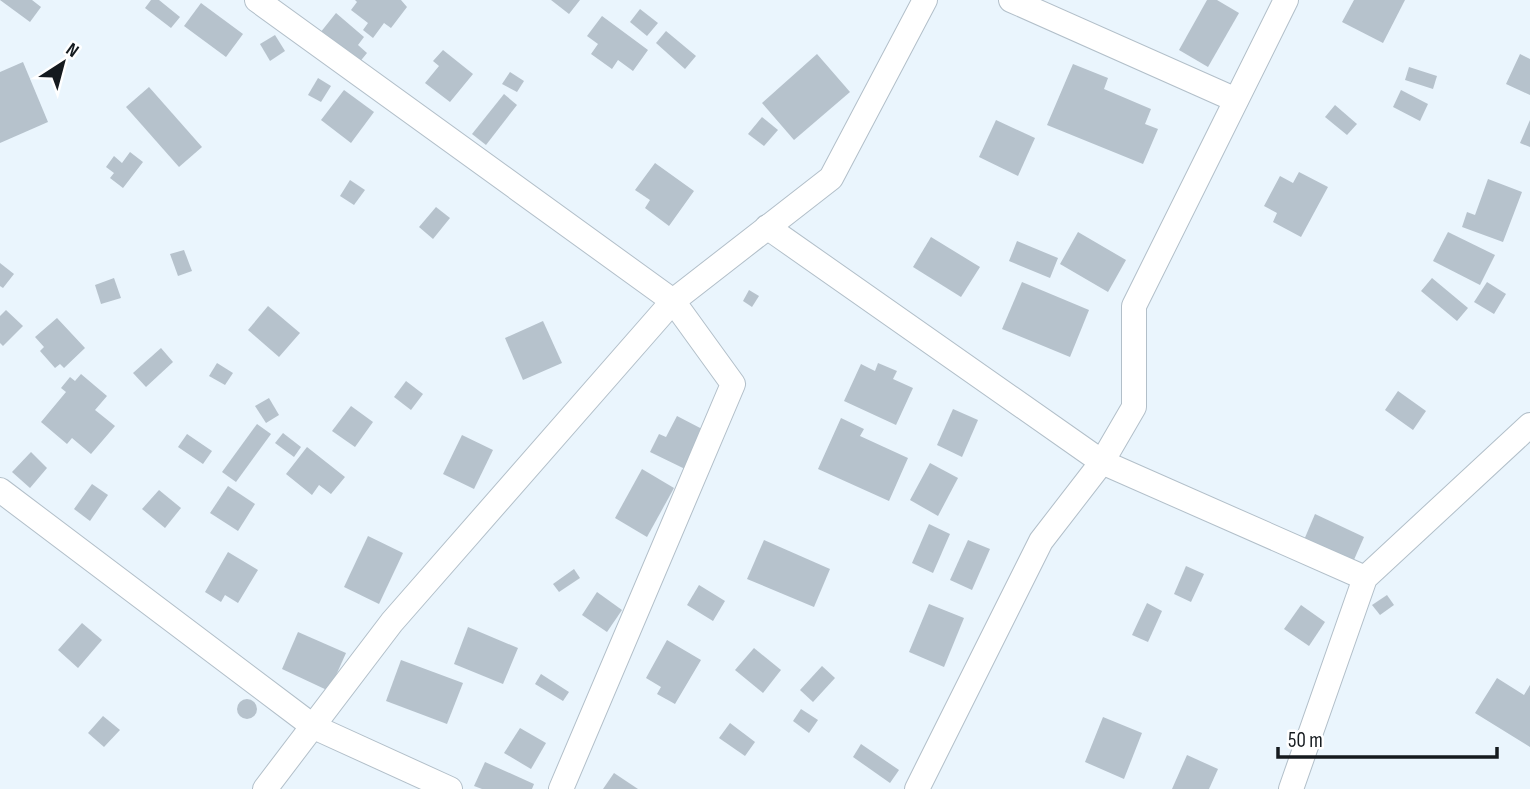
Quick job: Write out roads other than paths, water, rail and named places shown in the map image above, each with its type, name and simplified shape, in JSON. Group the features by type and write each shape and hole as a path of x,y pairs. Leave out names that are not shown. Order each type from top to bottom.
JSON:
{"street":[{"path":"257,0 673,301 733,384 561,789"},
{"path":"265,789 392,622 673,301 831,177 925,0"},
{"path":"1011,0 1237,100"},
{"path":"917,789 1041,541 1102,462 1134,407 1134,306 1286,0"},
{"path":"767,227 1102,462 1365,578"},
{"path":"1291,789 1365,578 1530,425"},
{"path":"0,490 314,727 450,789"}]}
